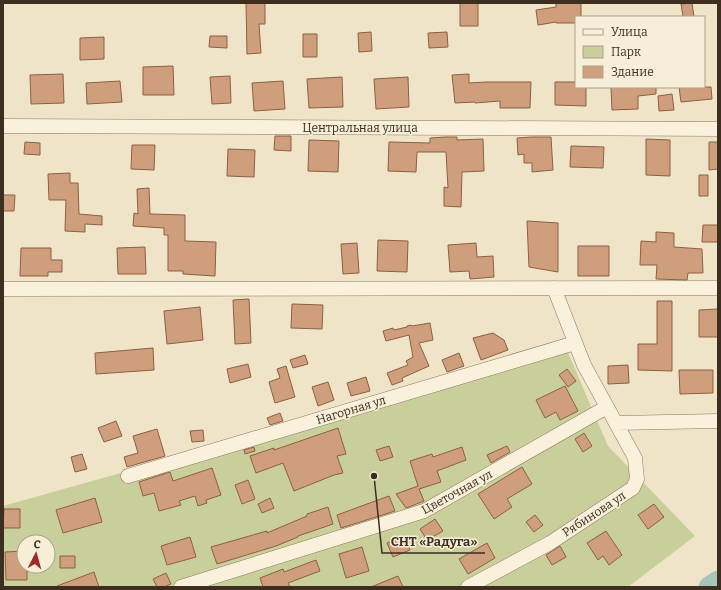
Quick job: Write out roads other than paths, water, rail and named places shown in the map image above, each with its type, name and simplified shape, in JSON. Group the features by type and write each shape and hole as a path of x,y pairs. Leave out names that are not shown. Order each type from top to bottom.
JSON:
{"street":[{"name":"Центральная улица","path":"3,126 718,129"},
{"name":"Рябинова ул","path":"468,587 550,542 633,488 636,479 635,458 584,365 554,288"},
{"path":"3,289 718,288"},
{"name":"Нагорная ул","path":"128,476 575,343"},
{"name":"Цветочная ул","path":"182,587 424,511 607,407"},
{"path":"616,423 718,421"}],"waterway":[{"path":"709,587 718,581"}],"place":[{"name":"СНТ «Радуга»","path":"374,476"}]}
